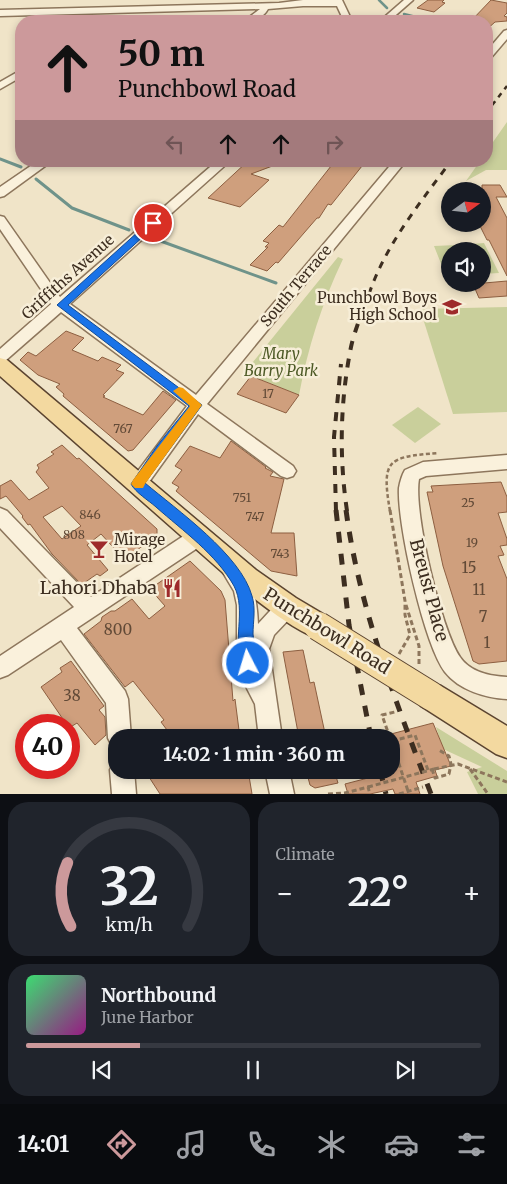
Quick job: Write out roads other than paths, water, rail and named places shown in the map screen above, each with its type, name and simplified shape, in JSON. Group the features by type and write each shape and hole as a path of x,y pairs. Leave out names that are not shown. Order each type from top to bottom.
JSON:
{"main road":[{"name":"Punchbowl Road","path":"0,365 224,559 287,607 507,743"}],"street":[{"path":"391,15 408,0"},
{"path":"0,12 264,6 339,2 345,15"},
{"path":"257,15 264,10 264,6"},
{"path":"122,15 132,9"},
{"path":"493,50 507,33"},
{"path":"0,86 15,77"},
{"path":"0,193 37,167"},
{"name":"Griffiths Avenue","path":"0,357 62,305 217,167"},
{"name":"South Terrace","path":"138,484 196,405 395,167"},
{"path":"0,220 56,301 196,405 212,424 287,471"},
{"name":"Breust Place","path":"497,687 460,672 445,651 419,563 408,494 408,482 411,475 428,468 507,462"},
{"path":"4,527 89,609"},
{"path":"0,668 198,537"},
{"path":"224,559 245,595 248,663 250,672 264,699"},
{"path":"269,729 258,656 259,642 266,629 287,607"},
{"path":"63,626 117,699 119,729"},
{"path":"123,779 124,794"},
{"path":"280,779 282,794"}],"waterway":[{"path":"379,0 387,8"},
{"path":"404,14 408,15"},
{"path":"0,159 15,165"},
{"path":"36,179 72,208 129,230"},
{"path":"155,239 276,283"}],"railway":[{"path":"493,104 507,86"},
{"path":"369,294 394,241 447,167"},
{"path":"347,511 342,450 347,368 353,340 369,293"},
{"path":"336,511 334,437 341,364"},
{"path":"336,510 349,625 369,729"},
{"path":"346,510 352,547 369,619 392,690 431,794"},
{"path":"382,779 386,794"}],"place":[{"name":"Punchbowl Boys High School","path":"452,307"},
{"name":"Mirage Hotel","path":"99,549"},
{"name":"Lahori Dhaba","path":"172,588"}],"park label":[{"name":"Mary Barry Park","path":"281,362"}]}
